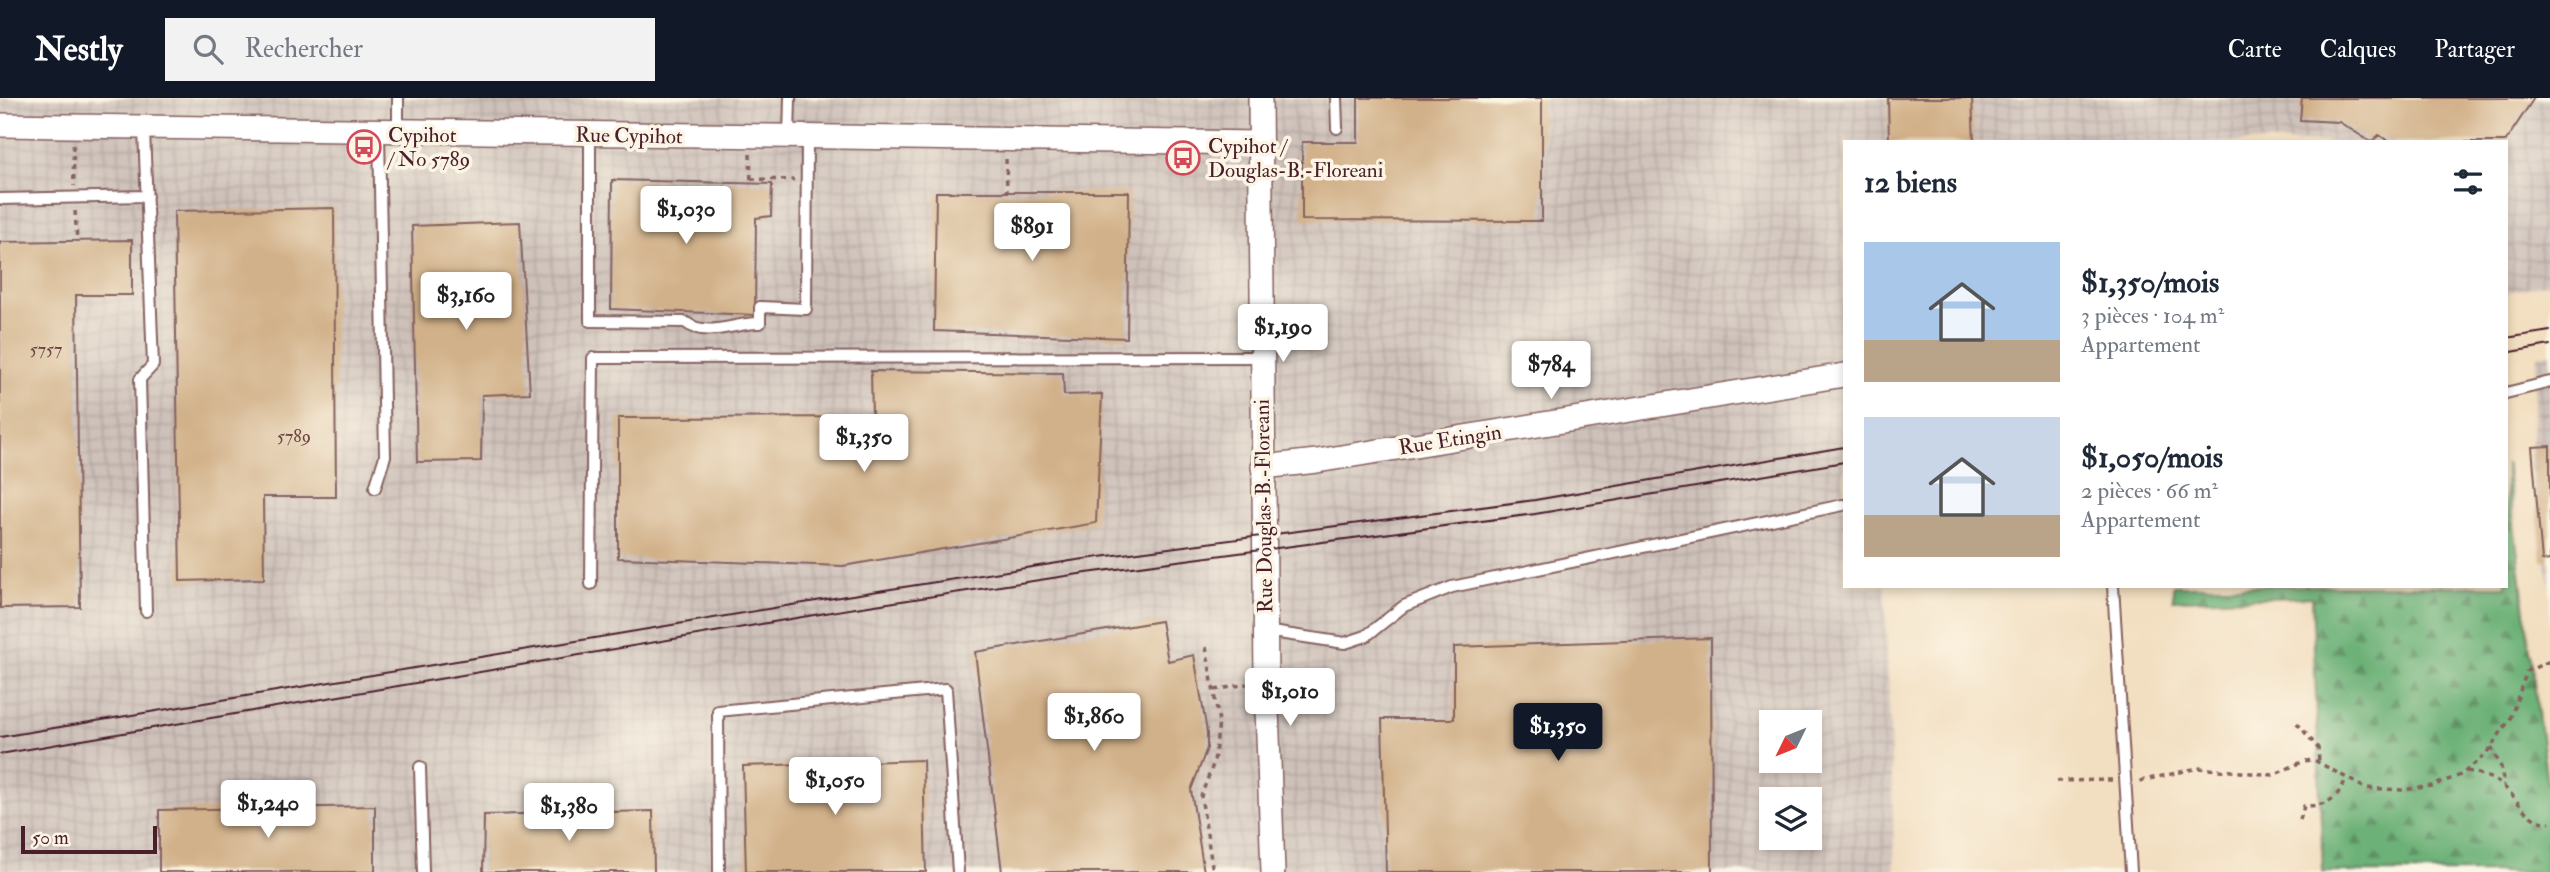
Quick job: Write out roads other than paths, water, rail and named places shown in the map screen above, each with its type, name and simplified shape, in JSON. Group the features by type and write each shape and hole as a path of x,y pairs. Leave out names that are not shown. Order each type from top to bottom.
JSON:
{"street":[{"name":"Rue Douglas-B.-Floreani","path":"1260,98 1265,631 1273,872"},
{"name":"Rue Cypihot","path":"0,125 590,136 1259,143"},
{"name":"Rue Etingin","path":"1263,467 1331,459 1843,375"}],"lane":[{"path":"374,488 385,456 388,132 398,98"},
{"path":"590,136 590,321 684,322 692,328 733,329 742,322 760,323 760,307 806,309 798,137 790,98"},
{"path":"1336,98 1337,128"},
{"path":"144,129 153,365 140,379 146,611"},
{"path":"0,199 147,196"},
{"path":"591,584 593,358 1261,357"},
{"path":"2508,393 2550,382"},
{"path":"1265,631 1345,643 1366,636 1404,606 1452,586 1843,505"},
{"path":"2113,588 2131,872"},
{"path":"719,872 718,710 946,689 958,872"},
{"path":"420,767 423,872"}],"tram line":[{"path":"2508,338 2550,331"},
{"path":"2508,353 2550,345"},
{"path":"0,737 846,596 1077,560 1535,500 1843,447"},
{"path":"0,754 849,609 1079,574 1535,514 1843,462"}],"place":[{"name":"Cypihot / No 5789","path":"364,147"},
{"name":"Cypihot / Douglas-B.-Floreani","path":"1183,158"}]}
